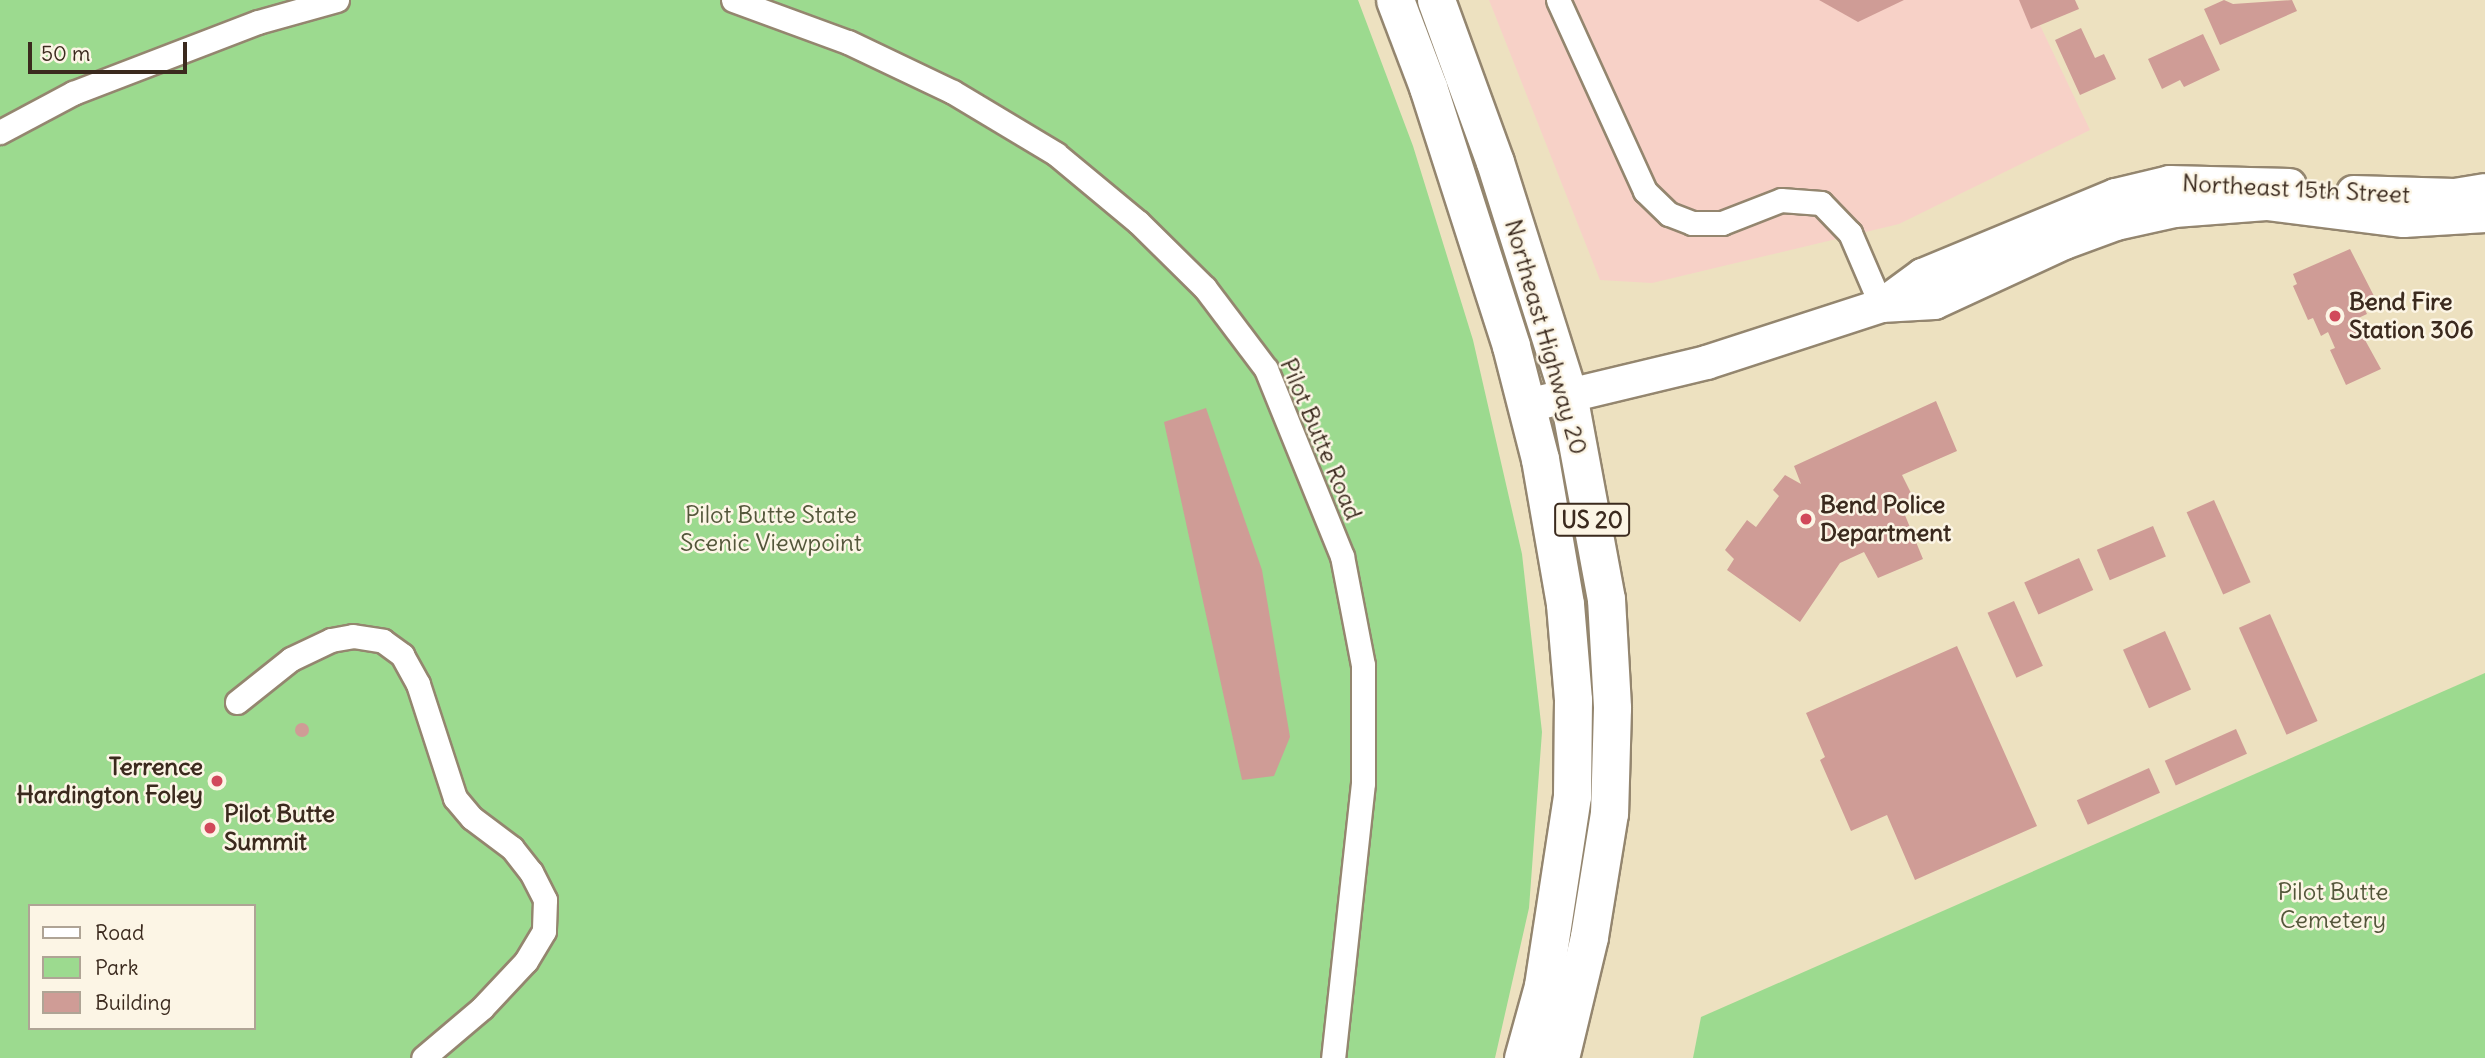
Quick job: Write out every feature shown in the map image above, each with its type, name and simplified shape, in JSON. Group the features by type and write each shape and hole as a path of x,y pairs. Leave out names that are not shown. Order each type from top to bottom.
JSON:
{"main road":[{"name":"Northeast Highway 20","path":"1395,0 1428,87 1527,405 1565,604 1573,700 1572,796 1543,986 1523,1058"},
{"name":"Northeast Highway 20","path":"1436,0 1495,162 1568,394 1606,599 1612,708 1609,813 1589,937 1560,1058"},
{"name":"Northeast 15th Street","path":"1881,305 1922,275 2115,195 2158,184 2268,182 2384,196 2454,195 2485,190"},
{"name":"Northeast 15th Street","path":"1527,405 1706,362 1881,305 1934,302 2064,242 2116,223 2174,210 2266,204 2403,220 2485,215"}],"street":[{"path":"0,132 74,93 258,22 337,0"},
{"name":"Pilot Butte Road","path":"733,0 848,41 953,92 1056,154 1138,222 1205,288 1266,369 1342,556 1363,664 1363,783 1333,1058"},
{"path":"1558,0 1645,191 1669,214 1692,223 1722,223 1781,200 1821,203 1850,233 1881,305"},
{"path":"237,702 291,659 331,640 354,636 383,641 402,655 418,684 456,798 472,818 512,848 531,872 545,900 544,931 526,961 482,1008 424,1058"}],"shaded area":[{"path":"1489,0 2028,0 2090,130 1899,224 1652,283 1600,280"}],"green space":[{"name":"Pilot Butte State Scenic Viewpoint","path":"0,0 1358,0 1413,146 1473,340 1522,554 1542,732 1529,908 1495,1058 0,1058"},
{"name":"Pilot Butte Cemetery","path":"2485,673 2485,1058 1693,1058 1701,1017"}],"building":[{"path":"1819,0 1904,0 1858,22"},
{"path":"2019,0 2075,0 2079,9 2031,29"},
{"path":"2224,0 2233,4 2292,0 2297,11 2220,45 2204,9"},
{"path":"2081,28 2095,58 2104,54 2116,79 2080,95 2055,40"},
{"path":"2203,34 2220,70 2184,87 2180,80 2162,89 2148,59"},
{"name":"Bend Fire Station 306","path":"2350,249 2374,296 2361,301 2367,314 2354,320 2381,369 2346,385 2330,350 2335,348 2328,332 2321,336 2313,318 2308,320 2293,286 2297,284 2293,274"},
{"path":"1936,401 1957,451 1902,475 1913,497 1900,503 1923,559 1878,578 1864,552 1840,563 1800,622 1727,570 1734,559 1725,550 1747,520 1756,527 1779,496 1773,490 1785,475 1801,484 1794,466"},
{"path":"1206,408 1262,570 1290,737 1274,776 1242,780 1164,422"},
{"path":"2214,500 2251,582 2223,594 2187,512"},
{"path":"2153,526 2166,556 2110,580 2097,550"},
{"path":"2079,558 2093,590 2038,614 2024,582"},
{"path":"2014,601 2043,666 2016,678 1988,613"},
{"path":"2270,614 2318,721 2287,735 2239,628"},
{"path":"2165,631 2191,689 2149,708 2123,650"},
{"path":"1957,646 2037,826 1915,880 1887,815 1851,831 1820,760 1825,757 1806,713"},
{"path":"302,723 307,725 307,735 302,737 297,735 295,730 297,725"},
{"path":"2236,729 2247,754 2176,785 2165,761"},
{"path":"2149,768 2160,793 2088,825 2077,800"}],"place":[{"name":"Bend Fire Station 306","path":"2335,316"},
{"name":"Bend Police Department","path":"1806,519"},
{"name":"Terrence Hardington Foley","path":"217,781"},
{"name":"Pilot Butte Summit","path":"210,828"}]}
